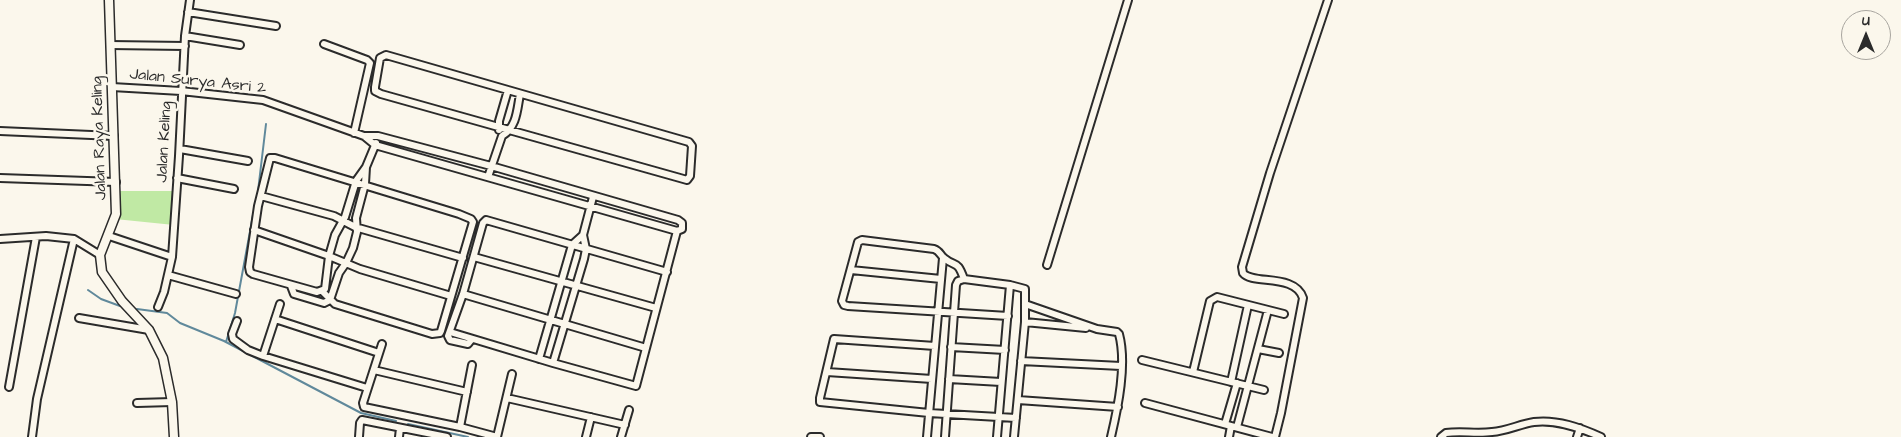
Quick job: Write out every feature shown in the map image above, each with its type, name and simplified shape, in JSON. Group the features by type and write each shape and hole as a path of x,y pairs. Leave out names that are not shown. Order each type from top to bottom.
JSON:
{"street":[{"name":"Jalan Raya Keling","path":"100,255 116,214 109,0"},
{"name":"Jalan Keling","path":"158,307 172,256 180,149 181,91 190,0"},
{"path":"1046,266 1128,0"},
{"path":"1145,403 1273,437 1281,412 1302,298 1301,292 1272,280 1248,278 1243,273 1242,267 1270,173 1328,0"},
{"path":"188,12 276,26"},
{"path":"185,36 240,45"},
{"path":"324,44 367,60 370,63 354,133"},
{"path":"110,45 185,46"},
{"path":"386,54 520,94 689,142 692,146 690,176 686,180 498,128 375,91 380,58 386,54"},
{"name":"Jalan Surya Asri 2","path":"112,87 181,91 263,100 364,136"},
{"path":"502,136 498,128 498,121 508,90"},
{"path":"488,177 502,136 510,131 513,124 520,94"},
{"path":"0,131 114,136"},
{"path":"364,136 378,136 491,166 678,220 682,226 681,230 677,231 667,272 636,386 472,339 468,344 461,344 448,339 483,223 486,220 667,272"},
{"path":"364,136 375,145 677,231"},
{"path":"322,291 335,304 436,334 441,331 473,224 471,219 356,181 270,159 254,230 250,272 318,293 326,288 329,256 335,235 343,220 356,181 366,167 378,136"},
{"path":"180,149 248,161"},
{"path":"291,286 294,294 324,303 330,300 339,273 346,263 355,238 356,218 366,167"},
{"path":"0,178 116,182"},
{"path":"177,178 234,189"},
{"path":"261,196 334,216 356,227 462,258"},
{"path":"553,363 586,249 583,235 594,197"},
{"path":"254,230 360,269 451,296"},
{"path":"539,359 572,245 583,235"},
{"path":"0,239 46,236 74,239 100,255 102,272 122,301 149,330 163,358 172,402 174,437"},
{"path":"109,236 172,256"},
{"path":"9,388 36,237"},
{"path":"32,437 39,390 74,239"},
{"path":"964,279 957,265 943,258 938,251 928,247 862,240 858,242 842,301 844,305 938,313 1008,316"},
{"path":"474,257 656,308"},
{"path":"927,437 943,258"},
{"path":"850,270 940,279"},
{"path":"168,275 236,294"},
{"path":"945,437 956,284 964,279 1010,285 1025,290 1025,322 1014,437"},
{"path":"996,437 1010,285"},
{"path":"463,294 646,348"},
{"path":"1193,372 1210,301 1217,297 1284,314"},
{"path":"263,356 280,304"},
{"path":"1025,304 1098,329"},
{"path":"1229,437 1234,382 1248,305"},
{"path":"1231,426 1248,386 1268,310"},
{"path":"79,318 149,330"},
{"path":"275,319 379,353"},
{"path":"237,321 232,334 233,339 248,350 367,388"},
{"path":"1025,322 1098,329 1119,334 1121,366 1118,407 1111,437"},
{"path":"935,346 837,338 833,342 820,398 822,403 929,413 1016,418"},
{"path":"382,344 367,388 364,407 460,427 497,437 508,398 512,374"},
{"path":"951,347 1005,350"},
{"path":"1258,349 1279,353"},
{"path":"1142,360 1264,390"},
{"path":"1021,361 1121,366"},
{"path":"460,427 472,365"},
{"path":"374,370 467,392"},
{"path":"827,372 932,379"},
{"path":"949,380 1002,382"},
{"path":"508,398 625,425"},
{"path":"1018,400 1118,407"},
{"path":"137,402 172,402"},
{"path":"621,437 629,410"},
{"path":"586,437 590,417"},
{"path":"359,437 362,420 447,437"},
{"path":"1441,437 1446,432 1499,431 1535,422 1549,421 1580,428 1601,437"},
{"path":"400,428 400,437"},
{"path":"1577,437 1580,428"},
{"path":"811,437 820,437"}],"green space":[{"path":"116,191 177,191 174,225 115,219"}],"waterway":[{"path":"258,191 266,124"},
{"path":"226,342 235,313 253,215"},
{"path":"88,290 101,299 120,306"},
{"path":"137,309 167,313 180,323 224,341 361,413 396,421"},
{"path":"408,424 468,437"}]}
